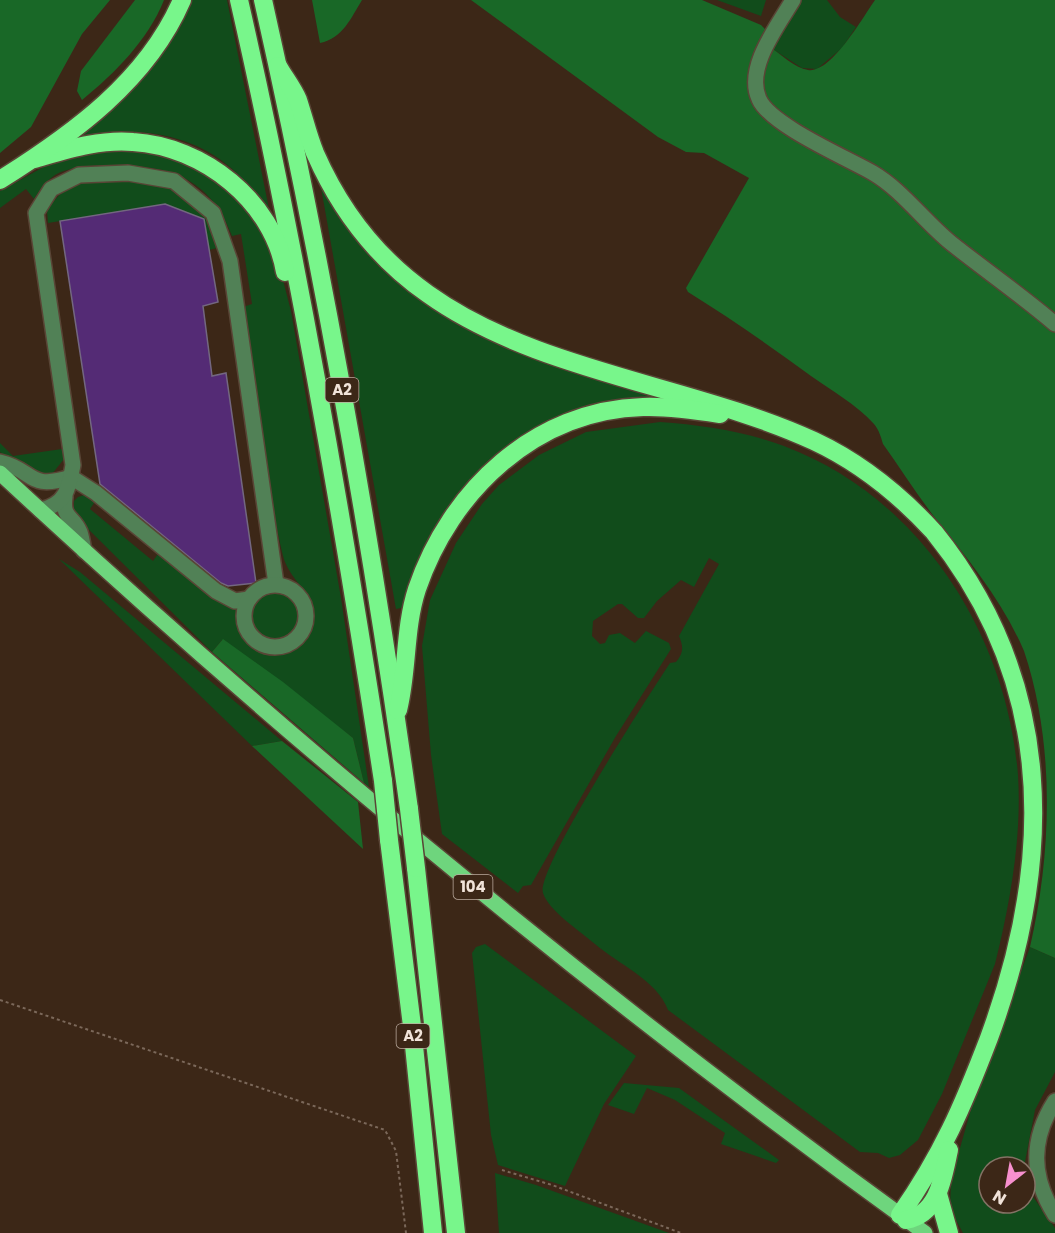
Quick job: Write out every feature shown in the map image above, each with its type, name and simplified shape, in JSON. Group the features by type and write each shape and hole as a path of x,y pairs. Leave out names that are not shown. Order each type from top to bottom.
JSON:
{"highway":[{"path":"0,180 34,159 119,92 139,72 158,47 182,0"},
{"name":"A2","path":"239,0 282,192 345,534 382,781 412,1026 433,1233"},
{"name":"A2","path":"263,0 329,318 396,716 417,868 456,1233"},
{"path":"278,66 297,97 314,152 332,188 356,226 390,263 429,295 470,319 514,339 616,374 696,397 816,442 846,459 902,500 954,554 976,585 1002,629 1020,675 1033,723 1041,802 1033,886 1023,935 999,1011 953,1130 938,1194 923,1213 903,1217"},
{"path":"34,159 78,147 134,141 178,151 223,174 267,225 283,256 289,294 306,323"},
{"path":"396,716 405,681 407,632 416,591 429,557 444,529 469,493 501,461 532,440 559,427 611,410 655,407 751,418"},
{"path":"903,1217 953,1130"},
{"path":"938,1194 949,1233"}],"main road":[{"name":"104","path":"0,473 186,644 450,868 688,1058 925,1233"}],"street":[{"path":"793,0 762,57 753,80 759,101 803,136 875,174 950,242 1055,324"},
{"path":"84,552 79,530 67,518 64,508 74,465 36,213 51,189 79,175 128,173 174,181 213,213 230,261 276,584"},
{"path":"0,462 37,482 48,483 71,477"},
{"path":"71,477 216,591 235,601 249,599 265,586 276,584 295,591 306,608 304,628 291,643 272,648 252,638 244,619 249,599"},
{"path":"40,510 55,506 65,497"},
{"path":"1055,1101 1040,1135 1036,1164 1041,1193 1055,1215"}],"path":[{"path":"0,1000 385,1130 396,1151 406,1233"},
{"path":"502,1170 552,1185 681,1233"}],"green space":[{"path":"0,0 110,0 82,34 31,127 0,153"},
{"path":"135,0 164,0 140,42 106,79 82,100 77,91 81,71"},
{"path":"191,0 227,0 269,209 231,168 197,146 157,134 137,132 96,136 77,141 71,137 123,91 155,58 181,21"},
{"path":"312,0 362,0 340,32 335,37 320,43"},
{"path":"471,0 702,0 761,25 765,29 771,48 793,64 808,70 817,69 836,54 855,31 875,0 1055,0 1055,958 1030,947 1043,874 1047,798 1041,723 1024,651 1016,633 973,566 929,510 883,444 876,426 844,398 688,292 686,288 749,178 704,153 686,152 658,137"},
{"path":"717,0 766,0 761,16"},
{"path":"800,0 827,0 840,17 856,27 842,48 817,69 802,68 771,48 781,25 797,9"},
{"path":"144,148 193,162 241,198 276,253 291,311 341,598 369,787 364,783 353,738 222,640 212,652 74,515 74,501 78,497 84,495 96,500 90,509 153,561 160,551 240,604 242,626 253,644 261,650 270,654 292,649 305,638 311,629 313,612 311,604 286,564 276,526 243,307 252,304 241,234 232,236 213,201 191,182 170,172 137,166 100,165 67,170 49,180 34,199 26,189 0,208 0,191 49,164 95,150"},
{"path":"129,179 175,190 186,197 196,205 212,228 219,245 217,248 209,250 204,219 165,204 48,223 47,211 63,192 73,186 93,181"},
{"path":"320,182 432,303 664,394 663,400 617,402 573,413 533,431 497,456 465,487 439,522 419,563 406,607 396,609"},
{"path":"660,422 754,436 784,446 833,469 876,499 915,535 948,577 975,622 996,671 1010,722 1019,798 1014,870 1005,918 995,964 942,1094 918,1140 900,1155 889,1158 878,1153 860,1152 668,1010 663,999 646,981 566,920 551,906 543,893 546,877 575,817 670,663 676,662 680,656 682,647 679,636 719,564 709,558 694,587 681,580 657,601 644,618 638,618 622,604 618,604 593,621 592,636 600,644 605,643 609,635 620,633 635,643 646,631 669,643 671,649 616,736 531,885 523,886 518,893 442,834 431,755 422,646 430,600 456,543 482,504 499,485 539,455 586,432"},
{"path":"0,443 13,456 62,449 64,459 52,474 43,477 10,460 0,452"},
{"path":"59,559 80,572 282,741 252,746"},
{"path":"276,590 286,592 294,598 300,606 302,616 300,626 294,634 286,640 276,642 266,640 258,634 252,626 250,616 252,606 258,598 266,592"},
{"path":"223,639 283,682 353,738 364,783 212,652"},
{"path":"282,741 358,802 363,849 252,746"},
{"path":"485,944 636,1056 604,1104 565,1186 498,1165 491,1135 472,953 476,947"},
{"path":"1030,947 1055,958 1055,1072 1035,1110 1026,1155 977,1155 977,1215 1037,1215 1037,1202 1055,1228 1055,1233 963,1233 950,1209 951,1180 971,1109"},
{"path":"624,1083 679,1088 779,1160 776,1163 721,1144 725,1133 675,1100 647,1088 634,1114 608,1105"},
{"path":"495,1173 536,1185 669,1233 499,1233"}],"building":[{"path":"165,204 204,219 218,302 203,306 212,376 226,373 256,583 228,586 221,583 100,484 60,221"}]}
